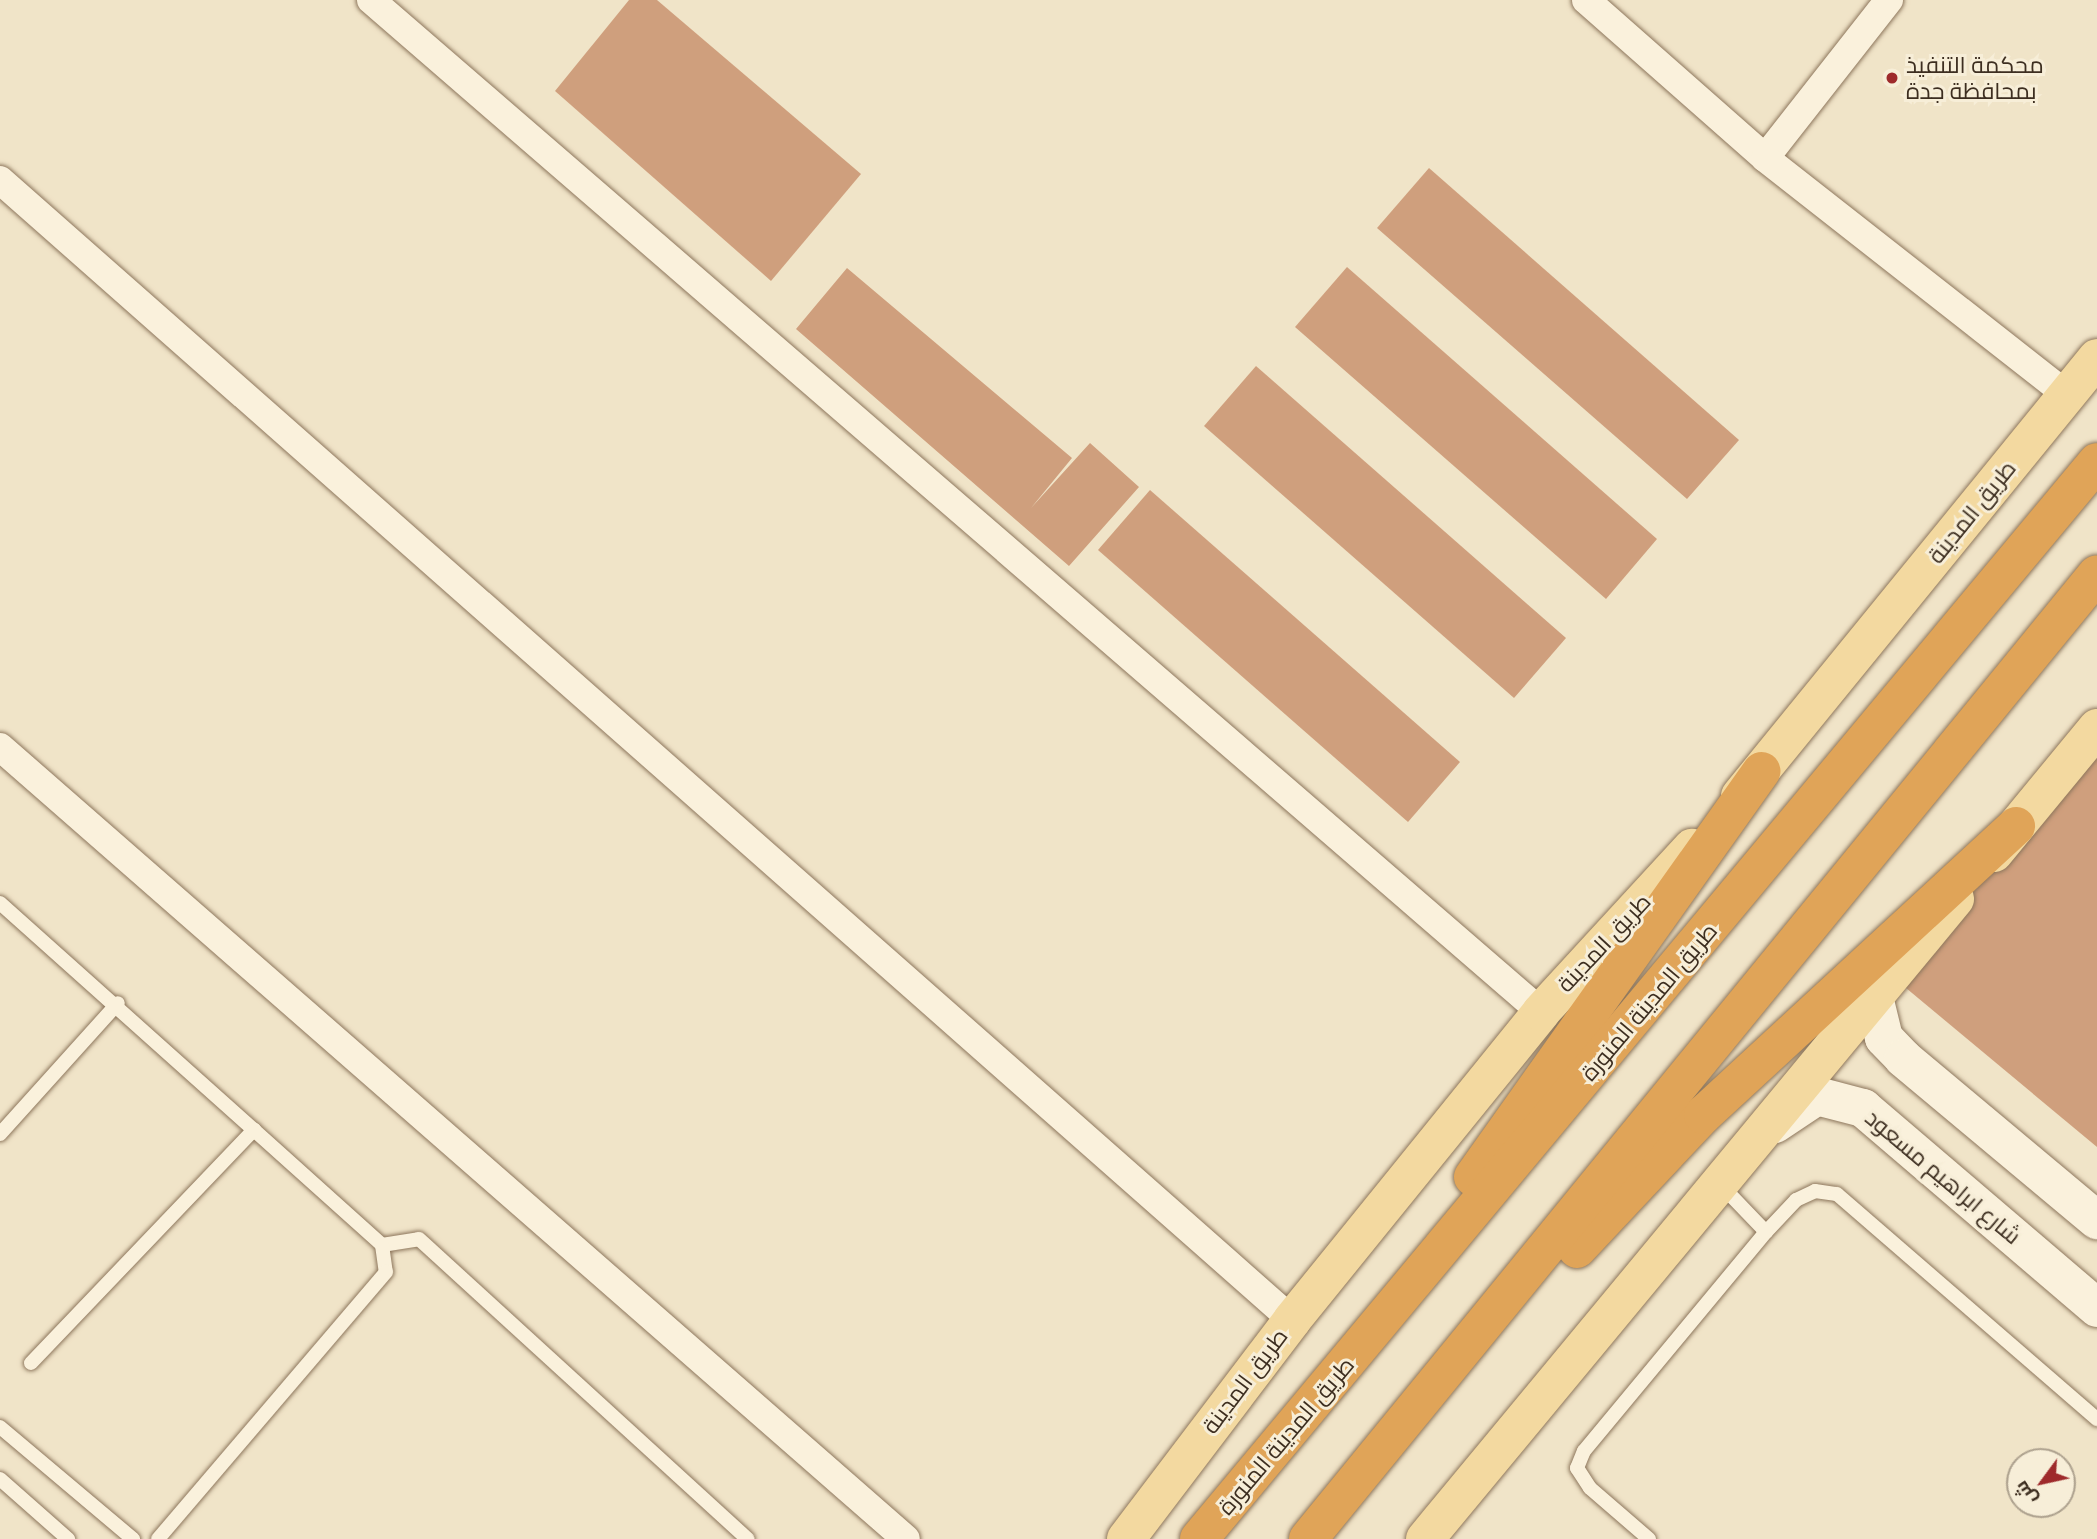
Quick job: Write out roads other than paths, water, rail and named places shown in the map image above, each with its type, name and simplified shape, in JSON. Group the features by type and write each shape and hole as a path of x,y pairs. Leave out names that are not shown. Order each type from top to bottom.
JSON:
{"highway":[{"name":"طريق المدينة المنورة","path":"1199,1539 2097,462"},
{"path":"1308,1539 1355,1485 2097,574"},
{"path":"1300,1420 1762,771"},
{"path":"1355,1485 1703,1115 2016,827"}],"main road":[{"name":"طريق المدينة","path":"1126,1539 1292,1320 1541,1012 1762,771 2097,358"},
{"path":"1426,1539 1720,1184 1775,1124 1874,997 2097,728"},
{"path":"1874,997 1884,1038 1903,1058 2097,1220"},
{"name":"شارع ابراهيم مسعود","path":"1775,1124 1817,1096 1863,1108 2097,1308"}],"street":[{"path":"371,0 1541,1012"},
{"path":"1586,0 1765,158 2067,395"},
{"path":"1765,158 1889,0"},
{"path":"0,180 1292,1320"},
{"path":"0,747 906,1539"}],"lane":[{"path":"0,903 118,1003 382,1245 386,1272 158,1539"},
{"path":"0,1134 118,1003"},
{"path":"31,1363 254,1130"},
{"path":"1720,1184 1766,1232"},
{"path":"1649,1539 1590,1488 1577,1468 1584,1451 1766,1232 1796,1200 1815,1191 1837,1194 2097,1419"},
{"path":"382,1245 419,1238 747,1539"},
{"path":"2,1432 133,1539"},
{"path":"0,1479 68,1539"}],"place":[{"name":"محكمة التنفيذ بمحافظة جدة","path":"1892,78"}]}
